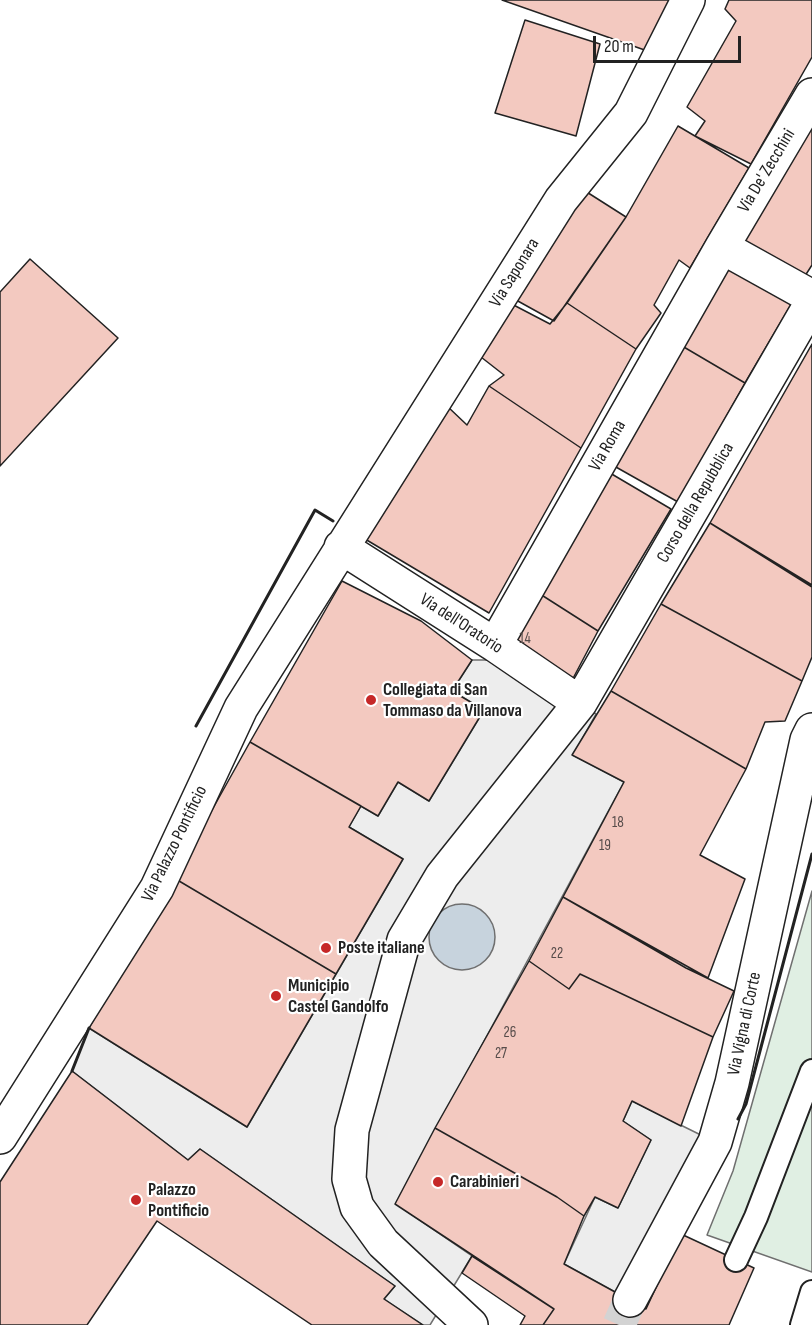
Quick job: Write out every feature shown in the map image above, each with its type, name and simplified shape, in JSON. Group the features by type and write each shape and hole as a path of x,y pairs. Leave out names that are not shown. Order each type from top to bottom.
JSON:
{"street":[{"name":"Via Saponara","path":"341,547 561,200 631,113 688,0"},
{"name":"Via De' Zecchini","path":"722,247 812,95"},
{"path":"722,247 812,297"},
{"name":"Via Roma","path":"495,645 722,247"},
{"name":"Corso della Repubblica","path":"471,1325 383,1243 357,1207 350,1179 352,1130 404,940 442,876 580,703 812,302"},
{"name":"Via dell'Oratorio","path":"341,547 495,645 580,703"},
{"name":"Via Palazzo Pontificio","path":"0,1137 157,888 241,708 341,547"},
{"name":"Via Vigna di Corte","path":"630,1300 715,1142 732,1083 807,740 812,730"}],"lane":[{"path":"736,1260 756,1217 812,1071"},
{"path":"802,1325 812,1292"}],"green space":[{"path":"812,891 812,1272 707,1235 733,1171"}],"shaded area":[{"path":"472,660 514,660 596,714 573,755 624,782 396,1204 472,1256 430,1325 423,1325 384,1299 395,1286 200,1149 188,1160 72,1071 89,1028 247,1127 403,859 349,827 361,806 378,816 398,782 429,801 484,710 452,691"},
{"path":"462,904 475,907 485,914 492,924 495,937 492,950 485,960 475,967 462,970 449,967 439,960 432,950 429,937 432,924 439,914 449,907"},
{"path":"632,1101 715,1142 681,1234 646,1309 564,1264 595,1197 618,1208 651,1140 623,1121"}],"building":[{"path":"502,0 680,0 656,54"},
{"path":"729,0 812,0 812,57 751,164 695,136 705,121 687,107 736,21 725,9"},
{"path":"525,20 600,44 576,136 495,113"},
{"path":"812,120 812,265 803,279 738,241"},
{"path":"678,126 749,168 690,268 679,260 654,305 661,313 636,349 567,303 626,217"},
{"path":"582,189 626,217 554,321 507,295"},
{"path":"727,257 795,298 745,383 677,343"},
{"path":"30,259 118,338 0,466 0,292"},
{"path":"504,300 550,324 567,303 636,349 581,448 489,386 504,375 472,350"},
{"path":"677,343 745,383 678,502 607,462"},
{"path":"812,344 812,585 710,523"},
{"path":"489,386 581,448 489,613 365,539 447,406 467,425"},
{"path":"610,473 671,509 598,631 540,594"},
{"path":"710,523 812,587 812,657 802,681 661,604"},
{"name":"Collegiata di San Tommaso da Villanova","path":"342,581 421,621 472,660 452,691 484,710 429,801 398,782 378,816 250,742"},
{"path":"540,594 598,631 569,686 505,645"},
{"path":"661,604 802,681 785,721 765,722 746,769 611,691"},
{"path":"611,691 746,769 700,855 745,879 708,978 563,897 624,782 572,755"},
{"path":"250,742 361,806 349,827 403,859 336,974 174,878"},
{"path":"174,878 336,974 247,1127 89,1028"},
{"path":"563,897 686,968 734,991 713,1037 580,974 569,989 529,961"},
{"path":"529,961 569,989 580,974 713,1037 681,1126 632,1101 623,1121 651,1140 618,1208 595,1197 584,1216 557,1197 435,1128"},
{"name":"Palazzo Pontificio","path":"72,1071 188,1160 200,1149 395,1286 384,1299 423,1325 312,1325 157,1221 87,1325 0,1325 0,1182"},
{"path":"435,1128 557,1197 584,1216 564,1264 646,1309 681,1234 754,1268 729,1325 543,1325 554,1309 395,1204"},
{"path":"472,1256 554,1309 543,1325 520,1325 525,1316 462,1273"}],"tunnel":[{"path":"619,1325 630,1300"}],"wall":[{"path":"196,726 315,510 333,521"},
{"path":"738,1119 746,1104 812,854"},
{"path":"72,1071 89,1028"}],"place":[{"name":"Collegiata di San Tommaso da Villanova","path":"371,700"},
{"name":"Poste italiane","path":"326,948"},
{"name":"Municipio Castel Gandolfo","path":"276,996"},
{"name":"Carabinieri","path":"438,1182"},
{"name":"Palazzo Pontificio","path":"136,1200"}]}
